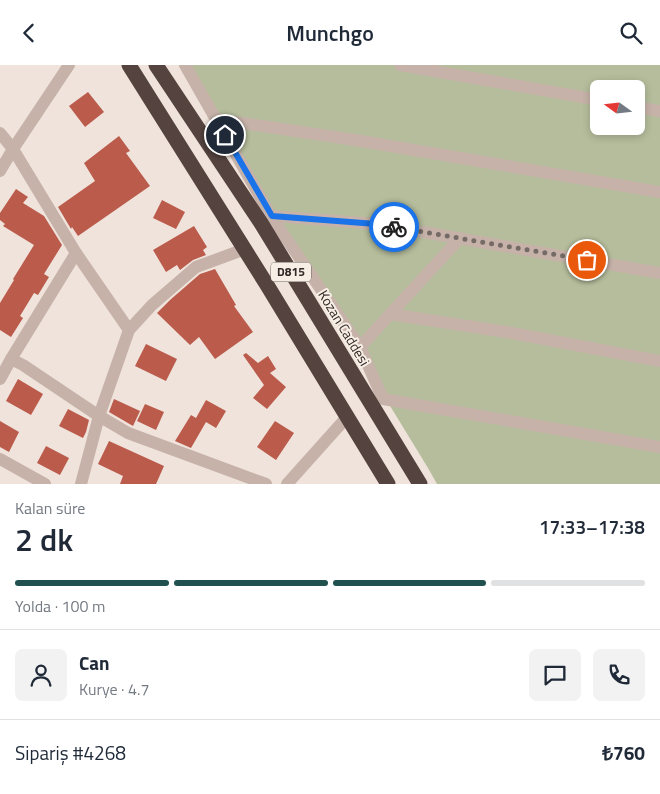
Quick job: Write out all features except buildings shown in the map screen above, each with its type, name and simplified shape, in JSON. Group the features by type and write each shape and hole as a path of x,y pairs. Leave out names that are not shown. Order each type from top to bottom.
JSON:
{"highway":[{"name":"D815","path":"129,65 245,249 388,484"},
{"name":"Kozan Caddesi","path":"156,65 261,223 420,484"}],"street":[{"path":"0,171 70,65"},
{"path":"185,65 272,216 360,347 383,399 660,447"},
{"path":"400,65 590,98"},
{"path":"645,108 660,111"},
{"path":"216,119 361,141 660,192"},
{"path":"0,133 13,149 76,253 129,330"},
{"path":"272,216 376,224 660,273"},
{"path":"360,347 460,238"},
{"path":"81,484 99,416 129,330 152,305 196,267 245,249"},
{"path":"0,379 76,253"},
{"path":"390,314 512,333 660,361"},
{"path":"11,359 128,433 266,484"},
{"path":"287,484 347,417"},
{"path":"0,459 45,484"}],"green space":[{"path":"182,65 660,65 660,484 437,484"}],"way so far":[{"path":"394,227 587,260"}],"route":[{"path":"225,135 272,216 394,227"}]}
